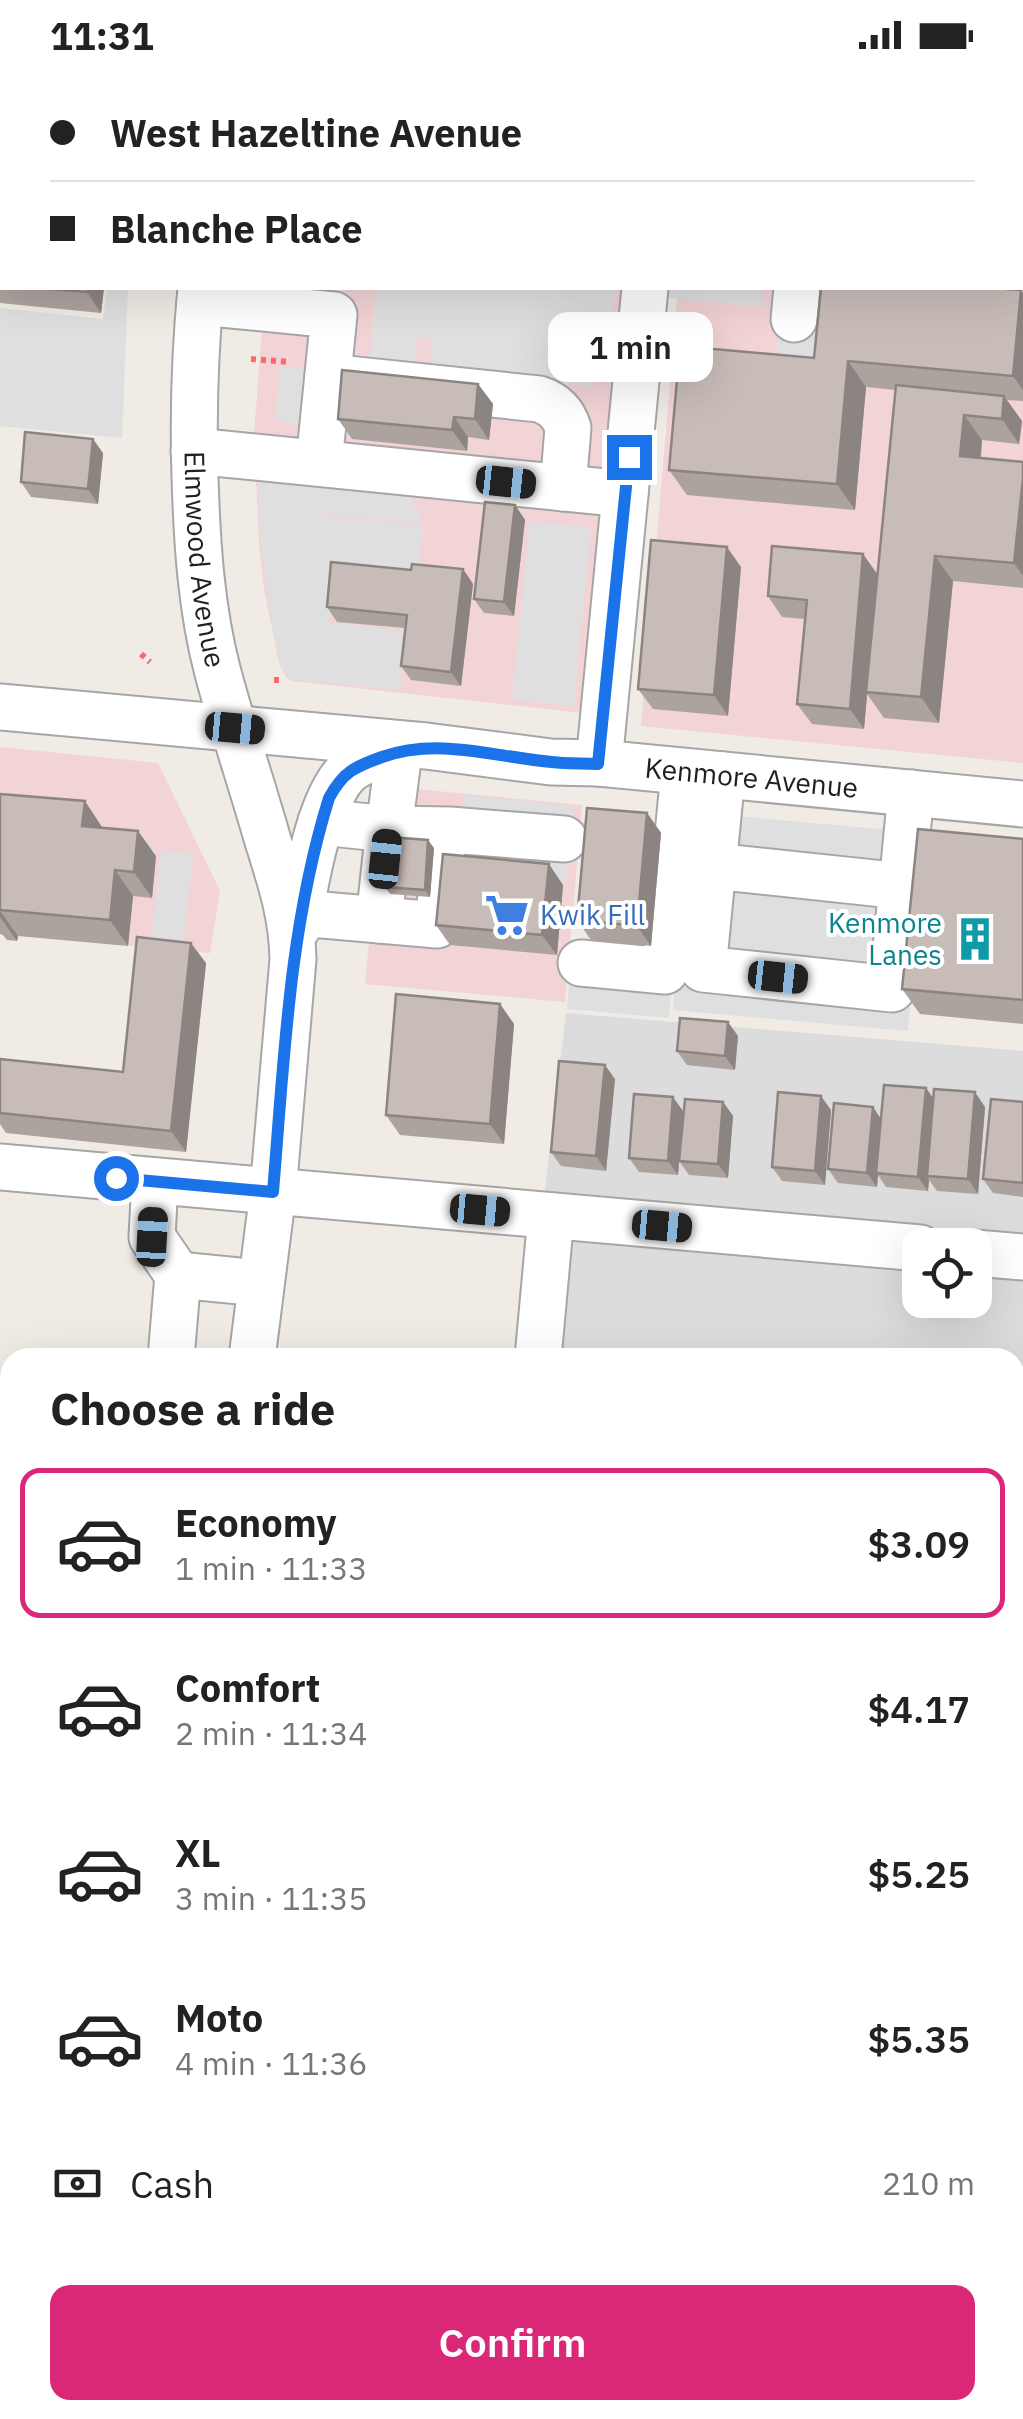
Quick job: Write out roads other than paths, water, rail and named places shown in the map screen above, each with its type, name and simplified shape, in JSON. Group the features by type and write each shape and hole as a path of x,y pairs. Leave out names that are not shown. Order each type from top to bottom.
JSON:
{"street":[{"path":"598,764 645,290"},
{"path":"200,295 334,314 309,370 320,463"},
{"name":"Elmwood Avenue","path":"200,295 194,451 202,595 217,671 292,929 293,959 273,1192 253,1348"},
{"path":"309,370 551,403 568,428 563,488"},
{"path":"194,451 625,494"},
{"name":"Kenmore Avenue","path":"0,707 1023,804"},
{"path":"293,959 322,822 338,782 354,767 412,749"},
{"path":"379,920 388,829 412,749"},
{"path":"703,774 713,866 703,969 892,988 911,793"},
{"path":"581,963 665,972 703,774"},
{"path":"322,822 564,838"},
{"path":"300,913 437,925 450,830"},
{"path":"713,866 902,886"},
{"path":"0,1167 902,1246"},
{"path":"155,1181 152,1237 178,1275 172,1348"},
{"path":"539,1348 551,1216"},
{"path":"992,1254 1023,1257"},
{"path":"178,1275 260,1283"}],"place":[{"name":"Kwik Fill","path":"507,915"},
{"name":"Kenmore Lanes","path":"975,939"}]}
